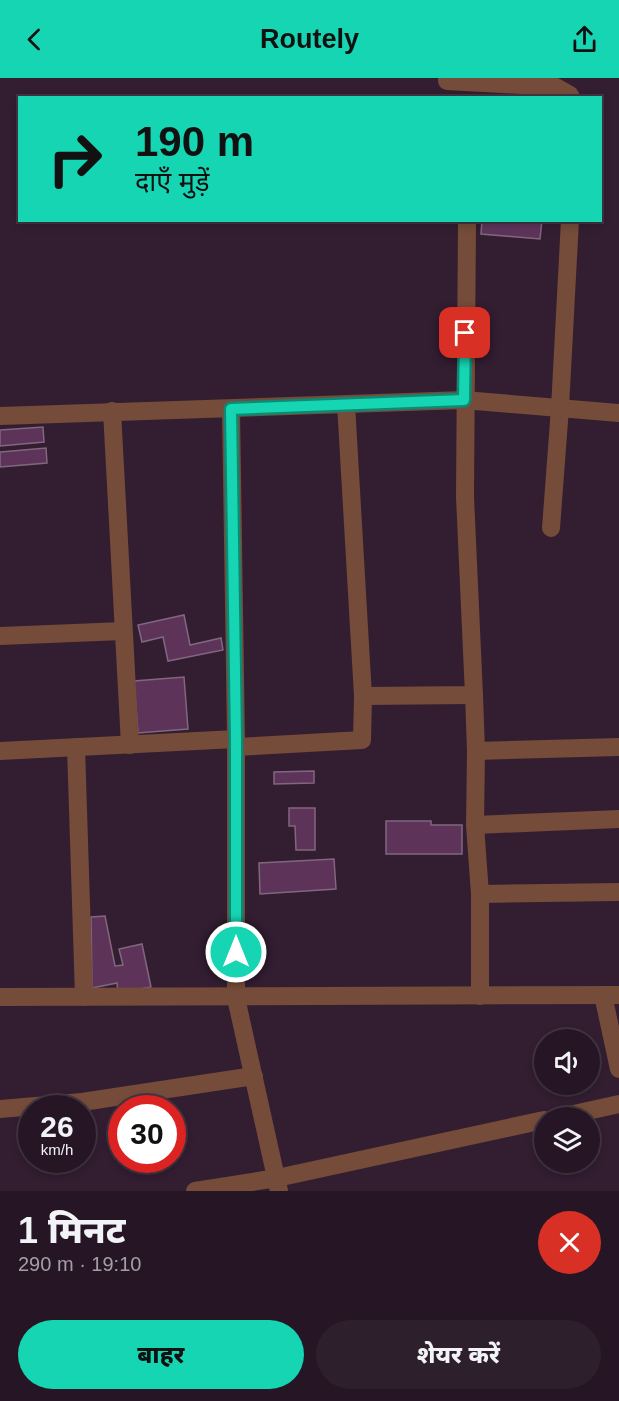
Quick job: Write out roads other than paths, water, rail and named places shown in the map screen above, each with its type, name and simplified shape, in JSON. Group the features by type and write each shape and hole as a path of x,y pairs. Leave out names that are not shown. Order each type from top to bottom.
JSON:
{"street":[{"path":"447,78 447,81 470,89 556,87 570,96"},
{"path":"467,222 465,497 476,751 475,825 480,894 480,996"},
{"path":"551,528 570,222"},
{"path":"0,416 464,400 619,413"},
{"path":"0,751 130,745 362,740 363,696 346,404"},
{"path":"231,409 236,743 236,998 278,1184"},
{"path":"112,411 130,745"},
{"path":"0,636 123,631"},
{"path":"363,696 474,695"},
{"path":"76,747 84,997"},
{"path":"476,751 619,747"},
{"path":"475,825 619,819"},
{"path":"480,894 619,892"},
{"path":"0,997 611,995 619,1069"},
{"path":"0,1109 82,1102 254,1076"},
{"path":"600,1108 619,1104"},
{"path":"195,1191 278,1184 534,1122"}]}
